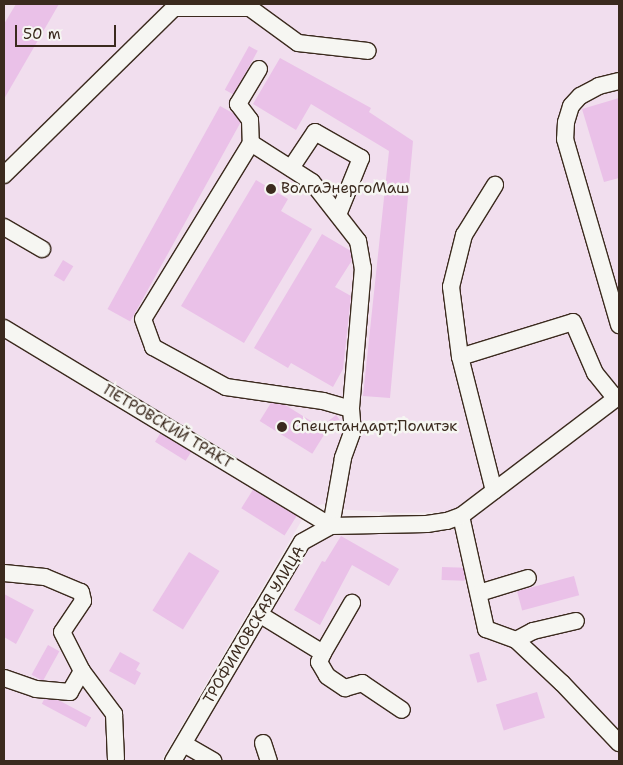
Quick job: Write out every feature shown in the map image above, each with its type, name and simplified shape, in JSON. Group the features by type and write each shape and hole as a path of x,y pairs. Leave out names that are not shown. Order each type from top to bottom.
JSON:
{"street":[{"path":"4,175 174,6 250,8 298,43 368,51"},
{"path":"259,69 238,104 250,120 251,143 143,319 153,347 226,387 323,401 351,409"},
{"path":"619,81 599,86 580,96 571,106 566,122 565,139 615,294 619,324"},
{"path":"291,168 315,132 361,158 338,215"},
{"path":"251,143 312,182 358,241 363,268 351,409 353,430 344,458 331,526"},
{"path":"494,491 460,358 451,287 464,235 495,186"},
{"path":"4,228 42,249"},
{"path":"460,358 572,322 595,372 617,397"},
{"name":"ПЕТРОВСКИЙ ТРАКТ","path":"4,328 331,526"},
{"name":"ТРОФИМОВСКАЯ УЛИЦА","path":"173,761 302,542 331,526 427,524 447,522 461,516 617,397"},
{"path":"461,516 486,629 516,640 562,683 619,744"},
{"path":"4,573 45,577 81,592 83,601 62,632 82,671 114,714 116,759"},
{"path":"479,593 528,578"},
{"path":"352,603 319,662 327,676 345,688 362,684 402,710"},
{"path":"259,614 323,653"},
{"path":"516,640 533,630 576,621"},
{"path":"4,678 36,689 70,692 82,671"},
{"path":"263,743 269,761"},
{"path":"184,744 214,761"}],"shaded area":[{"path":"4,4 619,4 619,387 601,398 453,512 397,513 336,509 323,504 309,508 161,761 4,761"},
{"path":"619,405 619,761 185,761 302,542 331,526 405,531 454,528 478,515"}],"building":[{"path":"16,4 59,4 4,99 4,24"},
{"path":"249,46 258,51 234,95 225,90"},
{"path":"280,58 371,108 369,112 413,141 390,398 363,396 389,151 311,104 296,130 253,104"},
{"path":"619,98 619,178 604,182 582,109"},
{"path":"220,106 243,119 130,322 108,309"},
{"path":"256,180 288,199 281,211 312,229 244,343 181,306"},
{"path":"322,234 356,254 335,287 351,296 343,369 333,387 291,363 288,368 254,348"},
{"path":"63,260 73,266 64,282 54,275"},
{"path":"274,398 327,431 312,454 260,421"},
{"path":"336,415 343,424 333,431 327,422"},
{"path":"163,429 194,448 186,461 155,442"},
{"path":"254,488 297,515 285,535 241,508"},
{"path":"341,536 399,569 389,586 352,565 320,625 294,610 322,561 325,562"},
{"path":"189,552 220,571 183,630 152,611"},
{"path":"442,567 465,568 465,581 442,580"},
{"path":"574,576 579,595 522,611 517,591"},
{"path":"4,594 34,610 16,644 4,637"},
{"path":"48,645 59,651 43,681 32,675"},
{"path":"120,652 140,663 136,670 141,673 135,685 109,671"},
{"path":"479,652 487,680 477,683 469,655"},
{"path":"537,692 545,718 504,730 496,705"},
{"path":"47,694 91,717 86,727 42,704"}],"place":[{"name":"ВолгаЭнергоМаш","path":"271,189"},
{"name":"Спецстандарт;Политэк","path":"282,427"}]}
